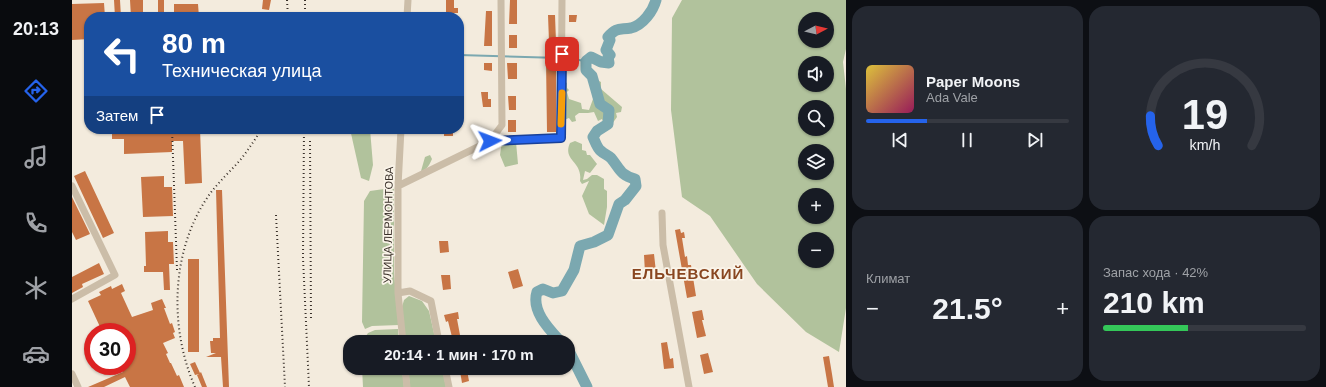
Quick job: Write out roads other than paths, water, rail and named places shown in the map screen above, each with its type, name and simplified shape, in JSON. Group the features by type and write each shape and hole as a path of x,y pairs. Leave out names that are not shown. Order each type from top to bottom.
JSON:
{"street":[{"path":"407,12 408,0"},
{"path":"490,141 502,125 502,0"},
{"path":"398,186 490,141 561,138 562,0"},
{"name":"УЛИЦА ЛЕРМОНТОВА","path":"401,134 398,186 398,293 410,291 431,301 438,335"},
{"path":"72,186 115,275 72,299"},
{"path":"662,213 663,244 689,387"},
{"path":"398,293 402,335"},
{"path":"72,374 78,387"},
{"path":"406,375 407,387"},
{"path":"446,375 448,387"}],"waterway":[{"path":"555,335 539,313 536,299 537,292 543,289 553,293 562,291 574,270 580,246 594,242 608,235 619,204 625,200 636,186 635,179 626,176 611,158 600,150 593,137 597,131 608,124 609,110 600,104 592,76 586,70 586,61 591,57 601,62 609,63 608,57 610,55 606,50 610,40 608,37 616,30 631,28 640,24 653,9 656,0"},
{"path":"464,55 560,58"},
{"path":"564,58 586,61"},
{"path":"575,363 587,387"}],"railway":[{"path":"287,0 288,12"},
{"path":"305,0 305,12"},
{"path":"172,134 177,270"},
{"path":"195,387 181,340 178,316 178,291 186,242 195,219 207,198 219,182 241,159 259,134"},
{"path":"304,134 303,258 309,387"},
{"path":"310,141 311,321"},
{"path":"276,215 285,387"}],"district":[{"name":"ЕЛЬЧЕВСКИЙ","path":"688,273"}]}
